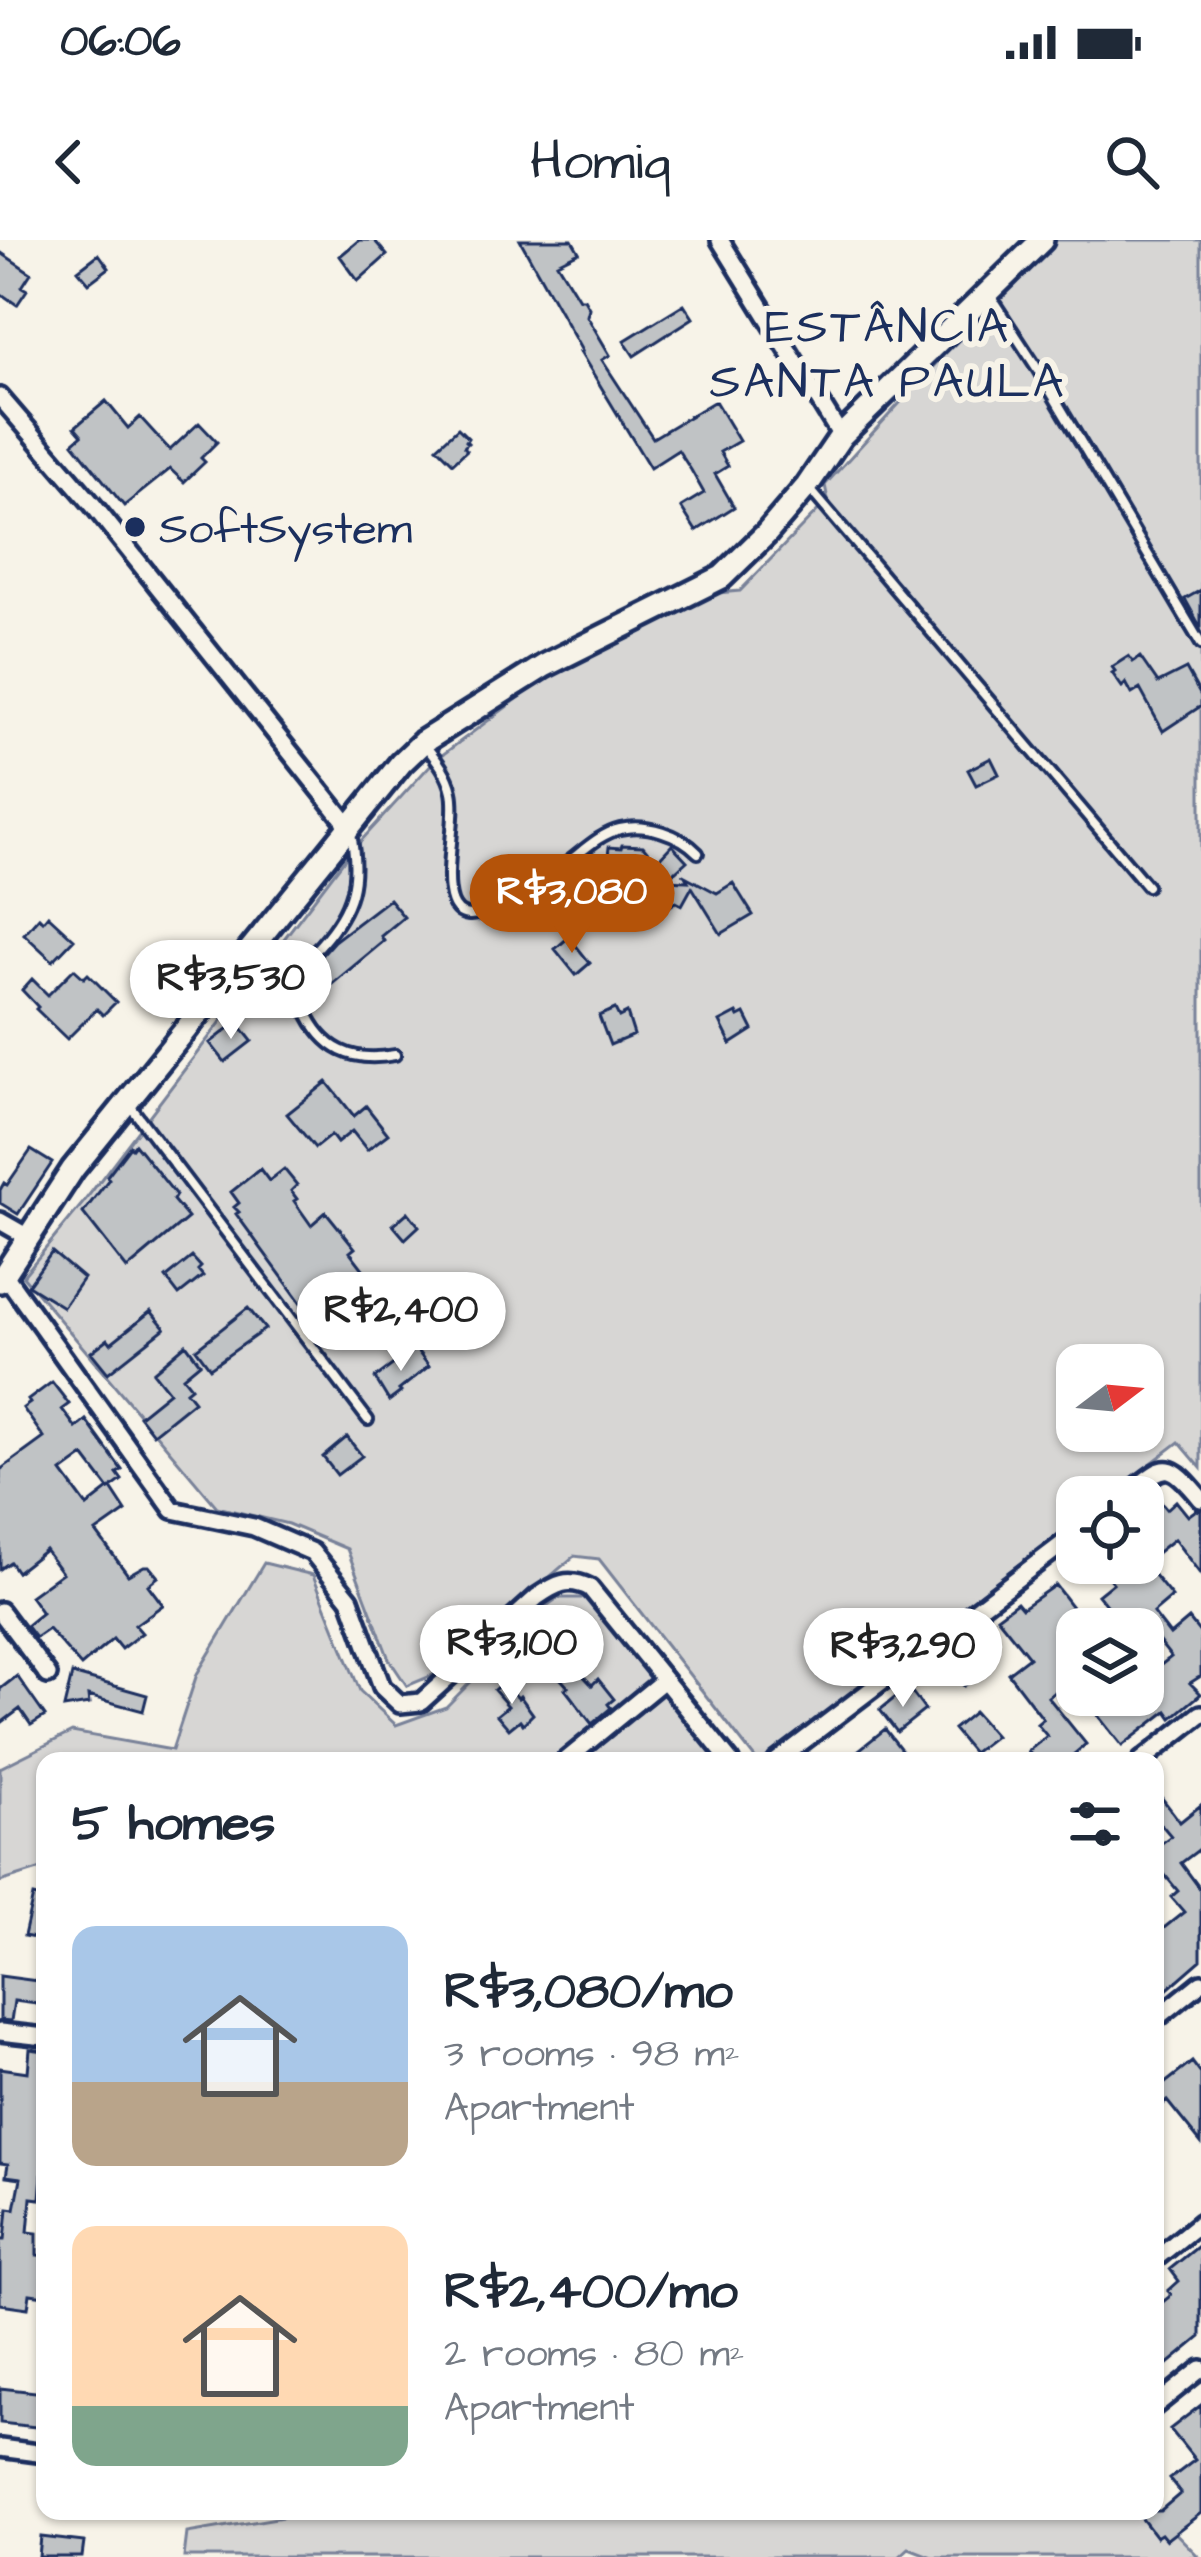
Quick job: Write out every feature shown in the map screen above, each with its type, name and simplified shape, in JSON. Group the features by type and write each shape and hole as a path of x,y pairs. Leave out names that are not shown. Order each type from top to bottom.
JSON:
{"street":[{"path":"720,240 841,436"},
{"path":"723,1752 590,1588 577,1581 557,1583 536,1597 422,1702 400,1704 382,1687 350,1599 312,1552 254,1527 173,1510 2,1278 73,1169 401,763 423,742 544,666 722,577 807,486 841,436 1042,240"},
{"path":"0,397 93,505 350,826"},
{"path":"0,1221 32,1232"},
{"path":"1153,1476 1161,1470 1179,1473 1201,1499"},
{"path":"789,1752 1056,1549"},
{"path":"0,1611 48,1675"},
{"path":"576,1752 664,1680"},
{"path":"1152,1752 1201,1714"},
{"path":"1164,2013 1201,1983"},
{"path":"0,2032 36,2037"},
{"path":"1164,2252 1201,2222"},
{"path":"1164,2399 1201,2369"},
{"path":"0,2448 36,2453"}],"lane":[{"path":"987,292 1201,644"},
{"path":"807,486 1147,886"},
{"path":"423,742 445,772 453,795 448,874 450,898 463,916 485,914 618,830 637,827 675,836 698,853"},
{"path":"350,826 354,887 325,940 298,972 297,985 316,1030 333,1048 375,1059 395,1055"},
{"path":"127,1102 368,1420"}],"shaded area":[{"path":"1054,240 1201,240 1201,1468 1179,1442 1134,1476 1056,1476 1056,1536 774,1752 750,1752 599,1559 574,1556 438,1673 407,1686 389,1659 347,1549 288,1524 217,1507 23,1276 347,856 434,761 540,682 718,593 740,591 828,500 825,485"},
{"path":"264,1563 313,1575 360,1691 396,1725 446,1707 558,1598 590,1598 712,1752 36,1752 36,1871 0,1882 0,1768 72,1732 172,1750 197,1674"},
{"path":"264,2520 1163,2520 1199,2557 932,2557 909,2548 899,2557 184,2557 187,2533"}],"building":[{"path":"359,240 374,240 387,255 358,281 340,256"},
{"path":"520,240 572,240 579,252 557,263 589,308 587,316 610,355 602,360 653,438 715,401 739,441 720,452 728,466 715,474 734,507 696,531 681,507 704,493 691,470 678,450 650,468"},
{"path":"0,252 31,273 17,305 0,293"},
{"path":"99,254 109,268 89,283 78,270"},
{"path":"684,304 693,318 634,356 624,341"},
{"path":"106,401 128,428 140,417 170,450 199,423 217,442 184,482 170,469 124,506 73,443 82,435 75,427"},
{"path":"458,428 468,438 467,450 453,463 437,447"},
{"path":"1201,590 1201,628 1185,599"},
{"path":"1129,656 1133,662 1140,657 1158,683 1186,669 1201,696 1201,706 1163,731 1140,689 1132,694 1112,673 1112,667"},
{"path":"991,758 999,774 976,785 968,770"},
{"path":"672,845 687,861 666,880 688,881 685,876 717,893 733,883 753,915 721,934 692,887 682,905 676,902 667,908 657,898 651,904 639,903 627,870 607,865 609,847 643,846 656,862"},
{"path":"389,899 404,917 381,936 384,941 326,989 310,968 334,941"},
{"path":"48,915 74,939 53,961 24,934 39,917 43,921"},
{"path":"569,937 590,963 576,975 555,949"},
{"path":"74,969 84,978 88,974 116,1002 103,1015 97,1009 67,1039 22,990 32,979 48,995"},
{"path":"615,1009 619,1017 627,1013 634,1035 610,1045 599,1016"},
{"path":"737,1013 739,1017 745,1014 753,1030 731,1044 720,1022"},
{"path":"237,1022 252,1041 225,1062 210,1043"},
{"path":"327,1082 354,1116 366,1106 388,1134 367,1150 352,1131 337,1143 331,1135 315,1148 287,1114"},
{"path":"135,1144 176,1195 173,1200 188,1218 127,1269 83,1213"},
{"path":"31,1150 52,1163 18,1214 0,1203 0,1190"},
{"path":"260,1169 269,1181 284,1169 297,1185 291,1191 294,1201 311,1225 326,1212 355,1248 350,1252 370,1278 315,1322 236,1214 234,1207 239,1203 231,1192"},
{"path":"408,1212 419,1226 405,1239 393,1225"},
{"path":"52,1252 83,1278 63,1307 28,1285"},
{"path":"192,1257 203,1276 179,1295 166,1278"},
{"path":"248,1308 265,1329 210,1368 196,1349"},
{"path":"151,1311 165,1328 108,1373 91,1352 108,1339 111,1343"},
{"path":"186,1344 200,1363 183,1377 194,1401 153,1434 139,1416 169,1392 153,1372"},
{"path":"415,1348 429,1366 389,1401 375,1378"},
{"path":"52,1382 69,1404 62,1409 76,1428 86,1420 122,1470 117,1473 122,1480 111,1488 126,1511 96,1532 128,1575 149,1566 158,1577 148,1585 163,1605 135,1625 142,1633 121,1649 113,1639 81,1666 48,1629 35,1638 26,1626 42,1613 30,1596 62,1573 45,1550 17,1572 10,1562 0,1569 0,1470 44,1438 23,1408","holes":["84,1456 109,1489 87,1506 62,1472"]},
{"path":"347,1437 362,1456 337,1475 323,1457"},
{"path":"1176,1501 1188,1516 1201,1511 1201,1575 1174,1539 1164,1547 1164,1505 1167,1509"},
{"path":"1112,1584 1161,1584 1172,1597 1159,1608 1103,1608 1106,1605 1098,1595"},
{"path":"1055,1585 1073,1608 1056,1608 1056,1691 1048,1697 1056,1716 1063,1716 1086,1744 1077,1752 1029,1752 1047,1736 1037,1724 1043,1719 1008,1673 1029,1657 997,1617 1017,1602 1022,1608"},
{"path":"1189,1619 1201,1634 1201,1676 1190,1683 1201,1694 1172,1718 1164,1713 1164,1662 1171,1657 1164,1648 1164,1627 1170,1635"},
{"path":"555,1646 592,1685 598,1679 614,1699 608,1704 611,1708 592,1724 542,1658"},
{"path":"968,1655 981,1673 964,1686 951,1669"},
{"path":"72,1674 147,1695 143,1711 88,1696 89,1704 64,1708"},
{"path":"17,1676 45,1716 31,1725 20,1709 0,1724 0,1689"},
{"path":"503,1682 533,1714 509,1729 497,1715 508,1706 494,1690"},
{"path":"908,1687 925,1710 897,1732 880,1710"},
{"path":"974,1712 995,1736 972,1752 953,1729"},
{"path":"1098,1716 1161,1716 1122,1746"},
{"path":"885,1729 903,1752 856,1752"},
{"path":"1164,1801 1180,1822 1201,1805 1201,1848 1181,1863 1201,1890 1201,1960 1164,1992 1164,1928 1184,1912 1171,1897 1178,1891 1164,1874 1164,1841 1171,1836 1164,1828"},
{"path":"33,1896 36,1897 36,1938 24,1936"},
{"path":"0,1976 36,1981 36,2004 14,2001 11,2021 0,2020"},
{"path":"30,2049 36,2050 36,2199 31,2198 28,2232 36,2233 36,2295 30,2294 28,2308 0,2304 0,2240 5,2240 8,2208 15,2209 21,2178 6,2176 8,2164 0,2163 0,2068 28,2072"},
{"path":"1192,2062 1201,2074 1201,2143 1167,2101 1164,2104 1164,2084"},
{"path":"1201,2244 1201,2337 1164,2368 1164,2301 1179,2281 1170,2269"},
{"path":"0,2388 36,2392 36,2427 0,2423"},
{"path":"1201,2405 1201,2513 1166,2540 1161,2534 1156,2537 1143,2520 1164,2520 1164,2508 1181,2493 1170,2479 1195,2460 1170,2429"},
{"path":"41,2537 84,2542 82,2557 39,2557"}],"place":[{"name":"SoftSystem","path":"135,527"}],"district":[{"name":"ESTÂNCIA SANTA PAULA","path":"888,352"}]}
